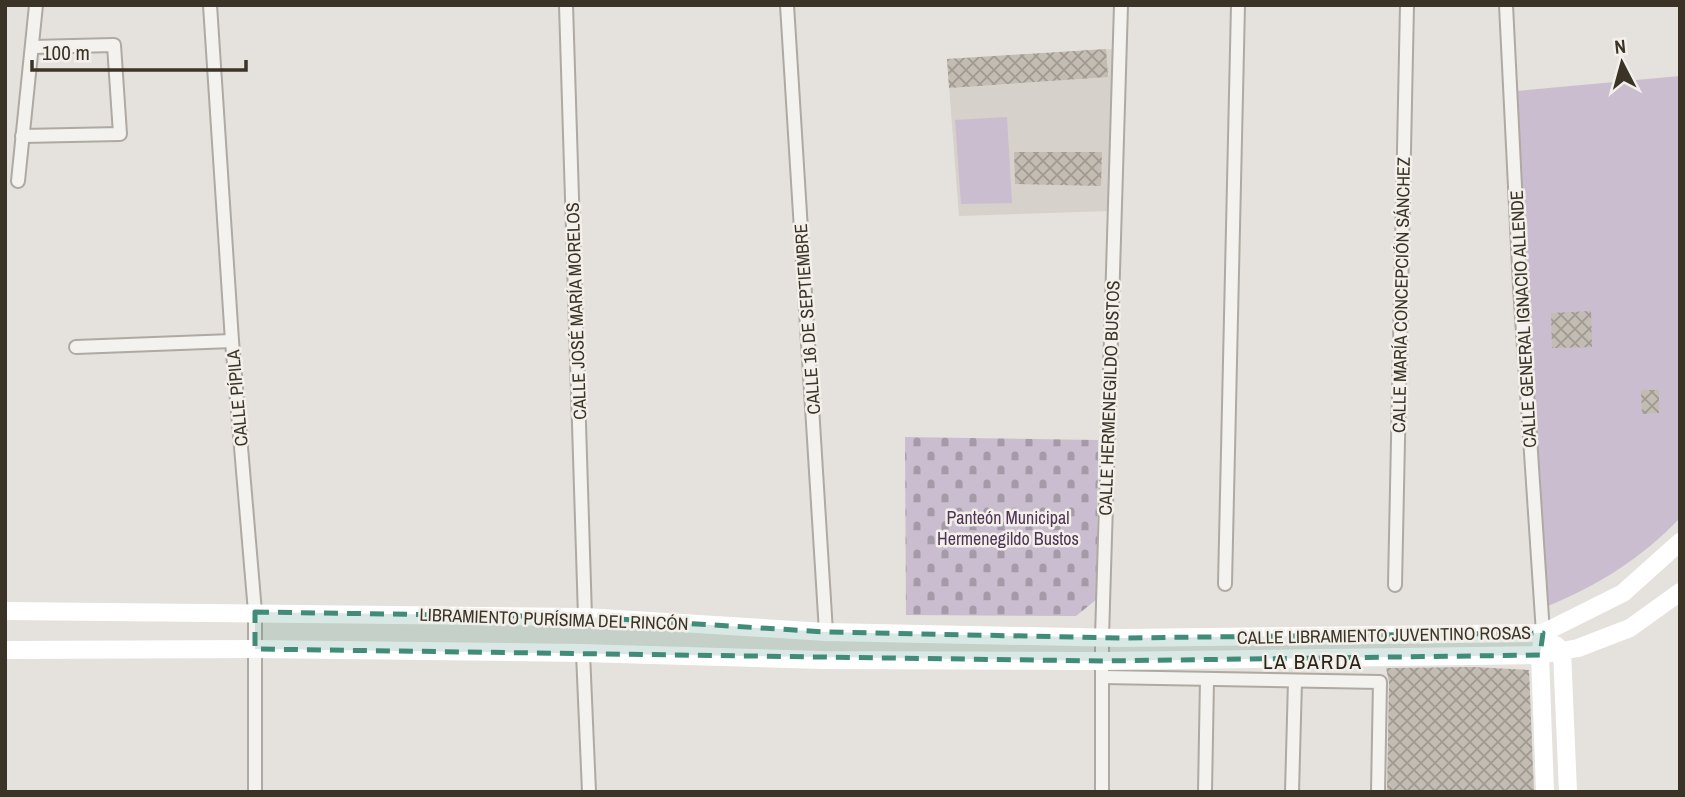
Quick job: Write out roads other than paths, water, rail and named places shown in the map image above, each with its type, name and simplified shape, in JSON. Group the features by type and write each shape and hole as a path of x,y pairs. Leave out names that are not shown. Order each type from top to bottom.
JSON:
{"main road":[{"name":"CALLE LIBRAMIENTO JUVENTINO ROSAS","path":"1102,637 1543,633 1623,593 1680,542"},
{"name":"CALLE LIBRAMIENTO JUVENTINO ROSAS","path":"1103,669 1540,655 1578,648 1630,628 1680,592"},
{"name":"LIBRAMIENTO PURÍSIMA DEL RINCÓN","path":"5,611 585,617 826,632 1102,637"},
{"path":"1543,633 1562,651 1568,792"},
{"path":"1543,633 1540,655 1545,792"},
{"name":"LIBRAMIENTO PURÍSIMA DEL RINCÓN","path":"5,650 255,649 583,653 1103,669"}],"street":[{"path":"18,181 36,5"},
{"name":"CALLE PÍPILA","path":"210,5 232,341 255,612 255,792"},
{"name":"CALLE JOSÉ MARÍA MORELOS","path":"566,5 585,617"},
{"name":"CALLE 16 DE SEPTIEMBRE","path":"787,5 826,632"},
{"name":"CALLE HERMENEGILDO BUSTOS","path":"1102,792 1102,637 1121,5"},
{"path":"1224,584 1238,5"},
{"name":"CALLE MARÍA CONCEPCIÓN SÁNCHEZ","path":"1395,585 1407,5"},
{"name":"CALLE GENERAL IGNACIO ALLENDE","path":"1506,5 1520,287 1543,633"},
{"path":"22,136 120,134 114,45 32,47"},
{"path":"76,347 232,341"},
{"path":"583,653 589,792"},
{"path":"1103,669 1207,679 1380,682 1378,792"},
{"path":"1205,792 1207,679"},
{"path":"1292,792 1294,681"}],"district":[{"name":"LA BARDA","path":"1313,661"}],"park label":[{"name":"Panteón Municipal Hermenegildo Bustos","path":"1008,527"}]}
